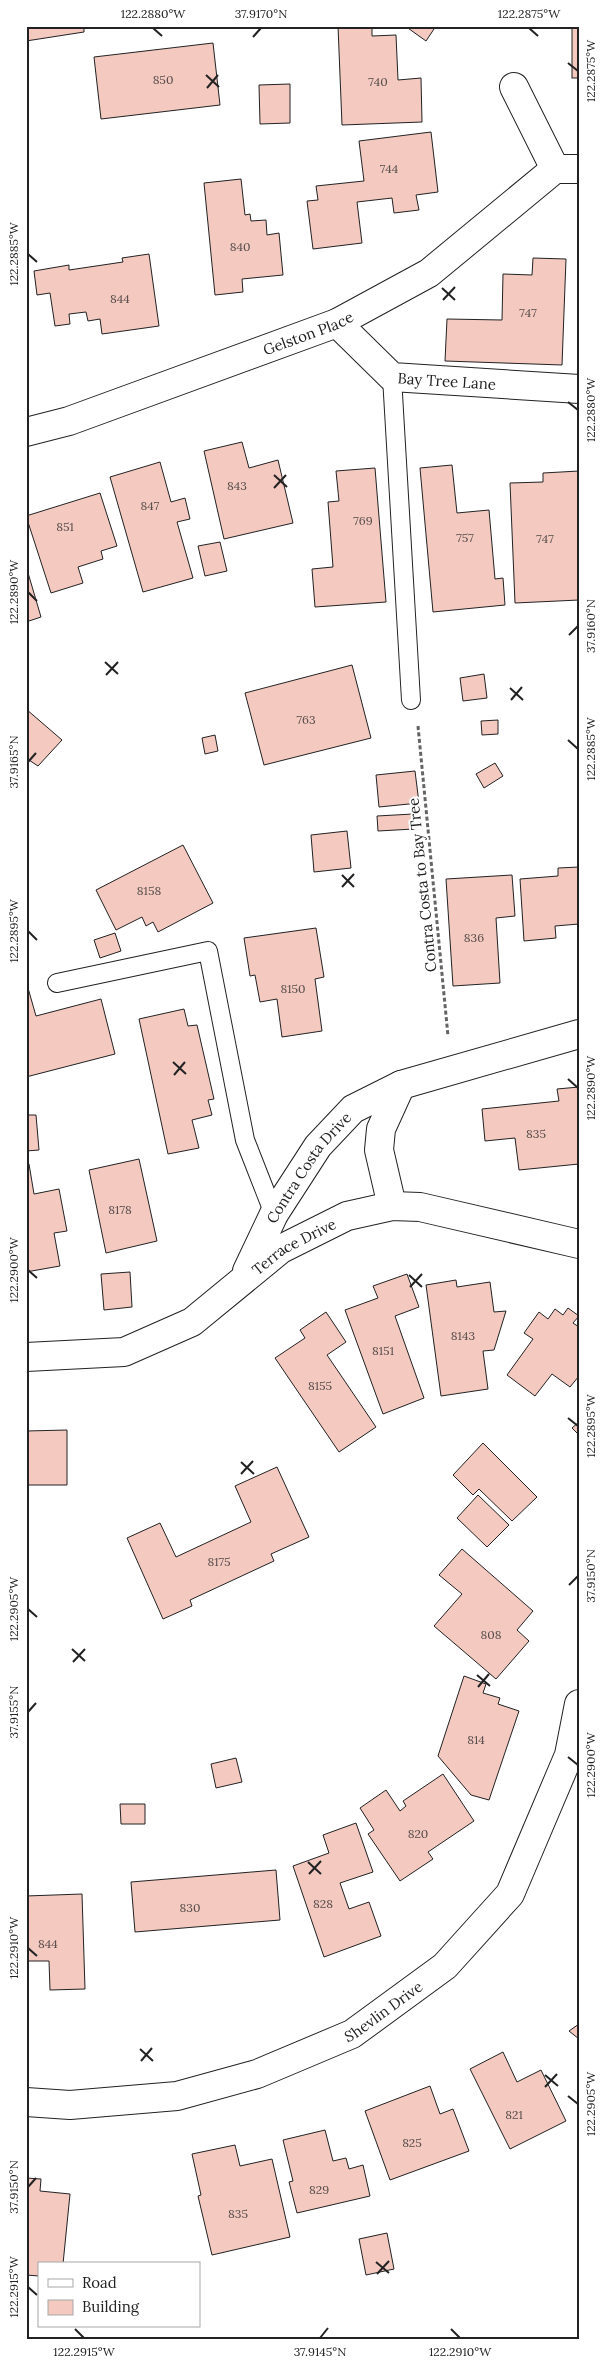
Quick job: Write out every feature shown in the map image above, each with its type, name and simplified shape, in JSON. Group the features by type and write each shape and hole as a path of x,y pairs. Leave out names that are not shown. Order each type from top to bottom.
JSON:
{"street":[{"name":"Gelston Place","path":"26,432 70,421 337,323 429,272 567,169 514,87"},
{"name":"Bay Tree Lane","path":"337,323 392,378 579,389"},
{"name":"Contra Costa Drive","path":"244,1277 274,1214 318,1146 353,1109 401,1085 579,1034"},
{"path":"392,1206 379,1150 381,1129 401,1085"},
{"name":"Terrace Drive","path":"26,1357 124,1352 192,1322 280,1248 316,1229 347,1216 392,1206 420,1207 579,1244"},
{"name":"Shevlin Drive","path":"26,2102 70,2105 177,2096 257,2074 352,2034 444,1966 510,1894 569,1755 579,1704"}],"lane":[{"path":"392,378 411,700"},
{"path":"57,983 208,951 245,1140 274,1214"}],"path":[{"name":"Contra Costa to Bay Tree","path":"411,700 418,720 452,1069"}],"building":[{"path":"26,26 84,26 84,32 26,41"},
{"path":"338,26 372,26 372,36 396,35 398,80 421,78 422,122 342,125"},
{"path":"405,26 436,26 426,41"},
{"path":"572,26 579,26 579,78 572,78"},
{"path":"213,43 220,105 101,119 94,57"},
{"path":"290,84 290,123 260,124 259,85"},
{"path":"431,132 438,192 416,195 419,210 394,213 392,198 357,202 362,243 313,249 307,201 318,200 316,186 364,181 359,141"},
{"path":"241,179 245,215 250,214 251,221 266,220 267,235 279,233 283,275 242,279 243,292 215,295 204,183"},
{"path":"149,254 159,326 102,334 100,319 88,321 86,312 69,314 70,324 55,326 50,293 37,295 34,271 69,265 69,270 123,262 122,258"},
{"path":"533,258 566,259 562,365 445,361 447,319 502,320 503,274 532,275"},
{"path":"242,442 249,468 278,460 293,523 224,539 204,451"},
{"path":"160,462 171,502 185,498 190,519 177,522 193,578 143,592 110,477"},
{"path":"452,465 457,513 489,510 495,579 503,578 505,605 433,612 420,468"},
{"path":"375,468 386,602 315,607 312,569 333,567 328,502 339,501 336,471"},
{"path":"579,471 579,600 515,603 510,483 543,482 543,473"},
{"path":"100,493 117,546 101,551 103,559 78,567 83,583 51,593 26,516"},
{"path":"220,542 227,571 205,576 198,546"},
{"path":"26,566 41,617 26,622"},
{"path":"352,665 371,738 264,765 245,693"},
{"path":"484,674 487,698 463,701 460,678"},
{"path":"26,709 62,740 38,766 26,758"},
{"path":"498,720 498,734 482,735 481,721"},
{"path":"215,735 218,751 205,754 202,738"},
{"path":"495,763 503,776 484,788 476,774"},
{"path":"415,771 419,803 379,807 376,775"},
{"path":"413,814 414,829 378,831 377,816"},
{"path":"347,831 351,868 314,872 311,835"},
{"path":"183,845 213,903 158,932 153,922 146,926 142,917 116,930 96,890"},
{"path":"579,867 579,924 555,926 556,938 524,941 520,879 558,876 558,868"},
{"path":"512,875 515,916 496,918 500,983 453,986 446,879"},
{"path":"316,928 324,977 315,979 322,1031 282,1037 277,999 260,1002 255,975 250,976 244,938"},
{"path":"115,933 121,951 100,958 94,940"},
{"path":"26,981 36,1016 101,999 115,1054 26,1077"},
{"path":"184,1009 188,1026 197,1025 214,1099 208,1100 212,1115 192,1120 199,1148 168,1154 139,1019"},
{"path":"579,1087 579,1164 519,1170 515,1138 485,1141 482,1109 559,1101 557,1089"},
{"path":"26,1115 36,1115 39,1150 26,1151"},
{"path":"139,1159 157,1241 106,1253 89,1170"},
{"path":"29,1164 34,1194 59,1189 67,1231 54,1233 60,1266 26,1272 26,1165"},
{"path":"130,1272 132,1307 104,1310 101,1274"},
{"path":"407,1274 419,1307 395,1316 424,1398 383,1414 345,1310 378,1298 373,1286"},
{"path":"456,1280 457,1287 490,1282 494,1312 506,1311 494,1350 483,1351 488,1389 441,1396 426,1285"},
{"path":"568,1308 579,1316 573,1323 579,1327 579,1376 570,1387 552,1374 535,1396 507,1375 533,1339 524,1333 539,1312 548,1319 555,1309 563,1315"},
{"path":"326,1312 346,1342 327,1355 376,1427 339,1452 275,1358 305,1338 300,1330"},
{"path":"579,1422 579,1435 572,1428"},
{"path":"67,1430 67,1485 26,1485 26,1431"},
{"path":"483,1443 537,1497 512,1521 479,1489 473,1495 453,1475"},
{"path":"277,1467 309,1537 271,1554 274,1561 190,1600 192,1606 163,1619 127,1538 160,1523 176,1557 251,1522 235,1486"},
{"path":"478,1495 509,1525 487,1547 457,1518"},
{"path":"462,1549 533,1611 517,1630 529,1641 496,1679 434,1626 462,1594 439,1575"},
{"path":"464,1676 486,1684 483,1693 500,1698 498,1704 519,1711 489,1800 471,1795 438,1756"},
{"path":"236,1758 242,1782 216,1788 211,1764"},
{"path":"443,1774 474,1821 428,1852 433,1859 400,1881 368,1834 374,1830 360,1808 386,1790 400,1811 406,1806 403,1801"},
{"path":"120,1804 145,1804 145,1824 121,1824"},
{"path":"356,1823 373,1872 340,1883 349,1909 369,1902 381,1936 324,1957 293,1866 329,1853 323,1835"},
{"path":"276,1870 280,1920 135,1932 131,1882"},
{"path":"82,1894 85,1989 50,1990 49,1961 26,1961 26,1896"},
{"path":"579,2024 579,2039 569,2031"},
{"path":"503,2052 517,2082 541,2070 566,2121 510,2149 470,2069"},
{"path":"430,2086 440,2114 453,2109 469,2151 390,2180 365,2111"},
{"path":"325,2130 333,2161 346,2158 349,2169 363,2165 370,2196 297,2213 289,2182 293,2181 283,2140"},
{"path":"235,2145 240,2166 272,2159 290,2237 212,2255 198,2196 201,2195 192,2154"},
{"path":"26,2178 41,2179 40,2191 70,2194 63,2262 38,2262 38,2276 26,2275"},
{"path":"387,2233 394,2269 366,2275 359,2239"}]}
